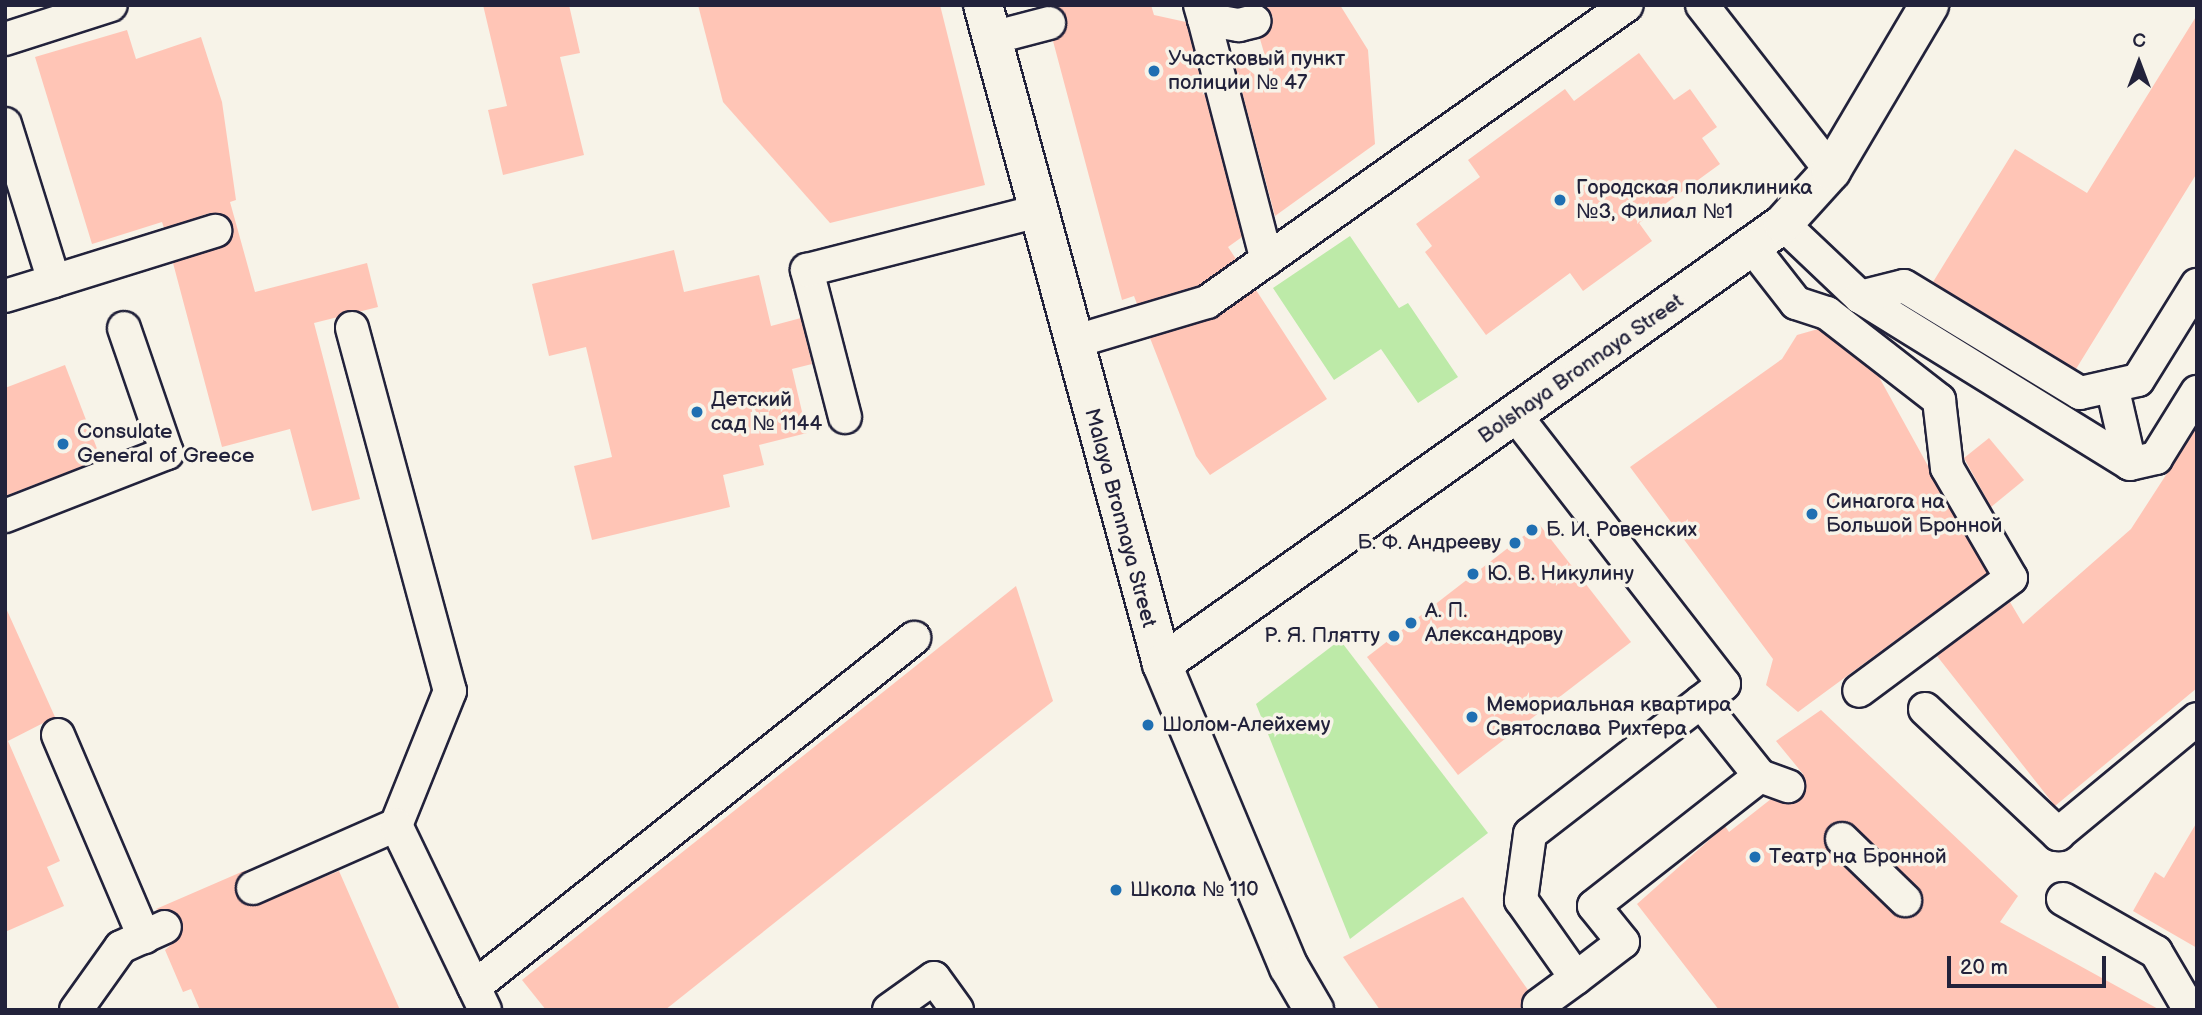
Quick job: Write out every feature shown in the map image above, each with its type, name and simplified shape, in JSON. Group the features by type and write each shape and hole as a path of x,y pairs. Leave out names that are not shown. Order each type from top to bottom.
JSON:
{"street":[{"name":"Bolshaya Bronnaya Street","path":"1162,663 1516,416 1783,224 1831,171 1929,5"},
{"name":"Malaya Bronnaya Street","path":"987,22 1162,663 1289,967 1314,1010"}],"lane":[{"path":"6,38 111,5"},
{"path":"1073,342 1207,302 1627,5"},
{"path":"1702,5 1831,171"},
{"path":"1202,12 1267,260"},
{"path":"1202,12 1239,25 1255,21"},
{"path":"987,22 1049,23"},
{"path":"5,124 54,281"},
{"path":"845,417 807,270 1038,211"},
{"path":"1783,224 1860,297 2152,463"},
{"path":"5,296 215,231"},
{"path":"1753,248 1796,303 1827,313 1938,400 1947,468 2011,579 1859,691"},
{"path":"1860,297 1904,286 2080,393 2138,380 2197,285"},
{"path":"5,516 167,453 124,328"},
{"path":"254,888 396,825 450,691 352,328"},
{"path":"2112,386 2152,463"},
{"path":"2152,463 2197,392"},
{"path":"1516,416 1724,684 1530,834 1521,900 1576,978"},
{"path":"396,825 480,998 914,638"},
{"path":"1539,1005 1623,942 1594,906 1774,781 1701,702"},
{"path":"1925,709 2058,834 2197,719"},
{"path":"58,735 154,932 121,947 76,1010"},
{"path":"1842,839 1905,900"},
{"path":"2063,899 2156,952 2190,1010"},
{"path":"890,1010 934,978 957,1010"}],"green space":[{"path":"1350,236 1399,308 1408,303 1458,377 1418,403 1381,349 1334,380 1273,288"},
{"path":"1340,640 1488,833 1350,939 1256,704"}],"building":[{"path":"483,5 569,5 580,53 560,57 584,155 503,175 488,110 507,106"},
{"path":"698,5 940,5 985,185 830,223 723,102"},
{"path":"1053,5 1151,5 1154,15 1186,22 1242,237 1228,247 1236,259 1199,285 1137,304 1134,296 1122,300 1053,41 1067,19"},
{"path":"1263,5 1340,5 1368,50 1375,144 1275,216 1233,58 1275,90 1260,39 1273,17"},
{"path":"2197,15 2197,173 2076,369 1933,282 2015,149 2087,193"},
{"path":"127,30 136,59 201,37 222,102 236,200 230,202 255,292 367,263 378,307 314,323 360,499 312,511 290,429 222,447 173,263 228,244 233,234 228,218 210,213 164,228 162,222 92,244 35,57"},
{"name":"Городская поликлиника №3, Филиал №1","path":"1639,53 1674,100 1690,89 1717,127 1702,138 1720,164 1639,223 1652,241 1583,291 1570,273 1486,335 1425,252 1432,246 1416,224 1480,177 1468,160 1565,89 1574,101"},
{"path":"674,250 684,292 759,275 771,326 801,318 812,364 792,369 807,433 759,445 764,465 723,475 730,507 592,540 574,466 612,457 586,347 549,356 532,284"},
{"path":"1256,290 1327,399 1210,475 1196,456 1150,338 1213,319"},
{"name":"Синагога на Большой Бронной","path":"1818,329 1879,377 1987,573 1798,712 1766,685 1773,659 1630,467 1782,359 1797,335"},
{"path":"65,365 101,459 5,496 5,388"},
{"path":"2197,427 2197,688 2055,806 1937,656 2010,602 2023,624 2131,529"},
{"path":"1989,438 2024,480 1991,507 1964,458"},
{"path":"1539,524 1631,642 1458,775 1367,657"},
{"path":"1016,586 1053,701 665,1010 546,1010 522,980"},
{"path":"5,606 55,717 8,741 60,861 47,867 64,906 5,932"},
{"name":"Театр на Бронной","path":"1821,710 2018,896 2000,922 2160,1010 1719,1010 1637,904 1725,826 1729,832 1771,799 1800,800 1803,774 1776,741","holes":["1846,821 1918,887 1923,904 1918,913 1893,914 1829,852 1828,827"]},
{"path":"2197,822 2197,948 2133,911 2155,872 2164,878"},
{"path":"246,870 236,895 252,906 339,871 400,1010 200,1010 191,989 183,992 165,950 180,937 182,920 156,909"},
{"path":"1463,897 1528,990 1522,1010 1380,1010 1343,957"}],"place":[{"name":"Участковый пункт полиции № 47","path":"1154,71"},
{"name":"Городская поликлиника №3, Филиал №1","path":"1560,200"},
{"name":"Детский сад № 1144","path":"697,412"},
{"name":"Consulate General of Greece","path":"63,444"},
{"name":"Синагога на Большой Бронной","path":"1812,514"},
{"name":"Б. И. Ровенских","path":"1532,530"},
{"name":"Б. Ф. Андрееву","path":"1515,543"},
{"name":"Ю. В. Никулину","path":"1473,574"},
{"name":"А. П. Александрову","path":"1411,623"},
{"name":"Р. Я. Плятту","path":"1394,636"},
{"name":"Мемориальная квартира Святослава Рихтера","path":"1472,717"},
{"name":"Шолом-Алейхему","path":"1148,725"},
{"name":"Театр на Бронной","path":"1755,857"},
{"name":"Школа № 110","path":"1116,890"}]}
